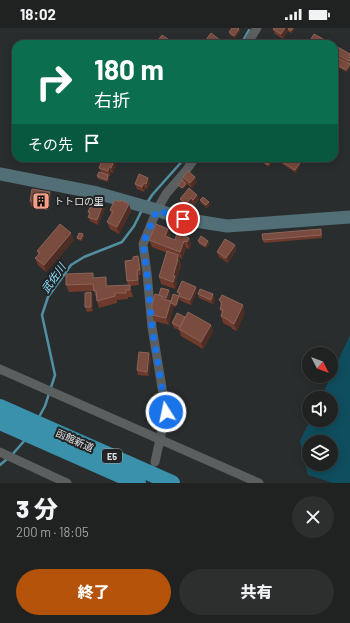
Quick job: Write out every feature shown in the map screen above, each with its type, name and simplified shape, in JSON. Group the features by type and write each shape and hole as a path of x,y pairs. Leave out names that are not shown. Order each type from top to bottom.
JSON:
{"highway":[{"name":"函館新道","path":"0,407 20,424"},
{"name":"函館新道","path":"0,422 20,424 172,483"},
{"name":"函館新道","path":"48,435 138,483"}],"street":[{"path":"250,40 257,28"},
{"path":"155,462 166,412 152,328 143,244 149,208 166,194 192,162"},
{"path":"0,174 97,193 183,219 227,226 350,217"},
{"path":"0,369 259,483"},
{"path":"4,454 67,483"}],"shaded area":[{"path":"350,335 350,483 333,483 308,475 307,471 338,471 338,435 303,435 307,427 338,427 338,391 324,391 328,383 338,383 338,361"},
{"path":"302,437 302,450 300,441"}],"building":[{"path":"232,28 239,29 234,36 229,32"},
{"path":"285,28 281,34 273,29"},
{"path":"211,33 220,40 206,40"},
{"path":"314,34 325,40 313,40 311,39"},
{"path":"162,35 168,39 167,40 158,40"},
{"path":"338,47 350,54 349,61 338,55"},
{"path":"338,58 350,64 346,70 338,65"},
{"path":"101,162 114,162 111,168 109,167 108,171 99,168"},
{"path":"282,162 300,163 295,170"},
{"path":"188,171 195,177 190,183 183,177"},
{"path":"99,172 108,175 107,180 97,176"},
{"path":"139,174 148,178 146,184 144,183 142,187 135,184"},
{"path":"182,180 186,184 182,188 178,185"},
{"path":"189,188 197,195 193,200 191,198 186,204 180,199"},
{"path":"32,189 50,192 47,205 30,201"},
{"path":"203,197 209,202 206,205 200,200"},
{"path":"93,200 103,204 97,220 88,217 90,213 88,212"},
{"path":"115,200 120,202 121,200 129,204 117,227 107,222 113,211 110,210"},
{"path":"60,224 71,233 44,265 35,258 40,253 37,251"},
{"path":"156,224 168,229 165,236 175,240 177,233 189,238 187,242 184,241 180,252 149,240"},
{"path":"321,229 321,235 263,240 262,234"},
{"path":"79,233 83,234 81,239 77,238"},
{"path":"201,236 208,241 205,246 198,241"},
{"path":"225,239 235,245 226,258 217,252"},
{"path":"167,251 178,255 173,282 159,277"},
{"path":"138,256 140,270 137,270 138,280 127,281 125,261 133,260 133,257"},
{"path":"93,273 93,278 106,277 106,286 130,285 130,290 126,290 126,293 115,293 115,296 97,301 96,291 94,291 93,284 66,285 66,274"},
{"path":"182,281 196,287 190,300 179,296 180,293 177,292"},
{"path":"161,288 169,290 166,298 159,295"},
{"path":"200,289 213,294 211,300 198,294"},
{"path":"91,292 91,307 85,307 85,293"},
{"path":"155,294 162,296 162,299 171,301 166,318 152,315 152,304"},
{"path":"173,294 179,296 176,305 171,303"},
{"path":"222,295 243,305 234,324 221,316 223,310 220,309 222,302 219,300"},
{"path":"188,312 211,325 201,342 179,329"},
{"path":"177,313 185,317 180,327 172,323"},
{"path":"139,352 149,353 147,372 137,370"}],"waterway":[{"name":"武佐川","path":"243,40 249,30"},
{"name":"武佐川","path":"147,203 152,195 181,162"},
{"name":"武佐川","path":"38,419 45,406 55,375 42,315 48,297 71,265 84,257 122,242 134,226 142,210"},
{"name":"武佐川","path":"11,456 25,440"},
{"name":"武佐川","path":"0,465 7,459"}],"place":[{"name":"トトロの里","path":"41,201"}],"route":[{"path":"166,412 152,328 143,244 157,210 183,219"}]}
